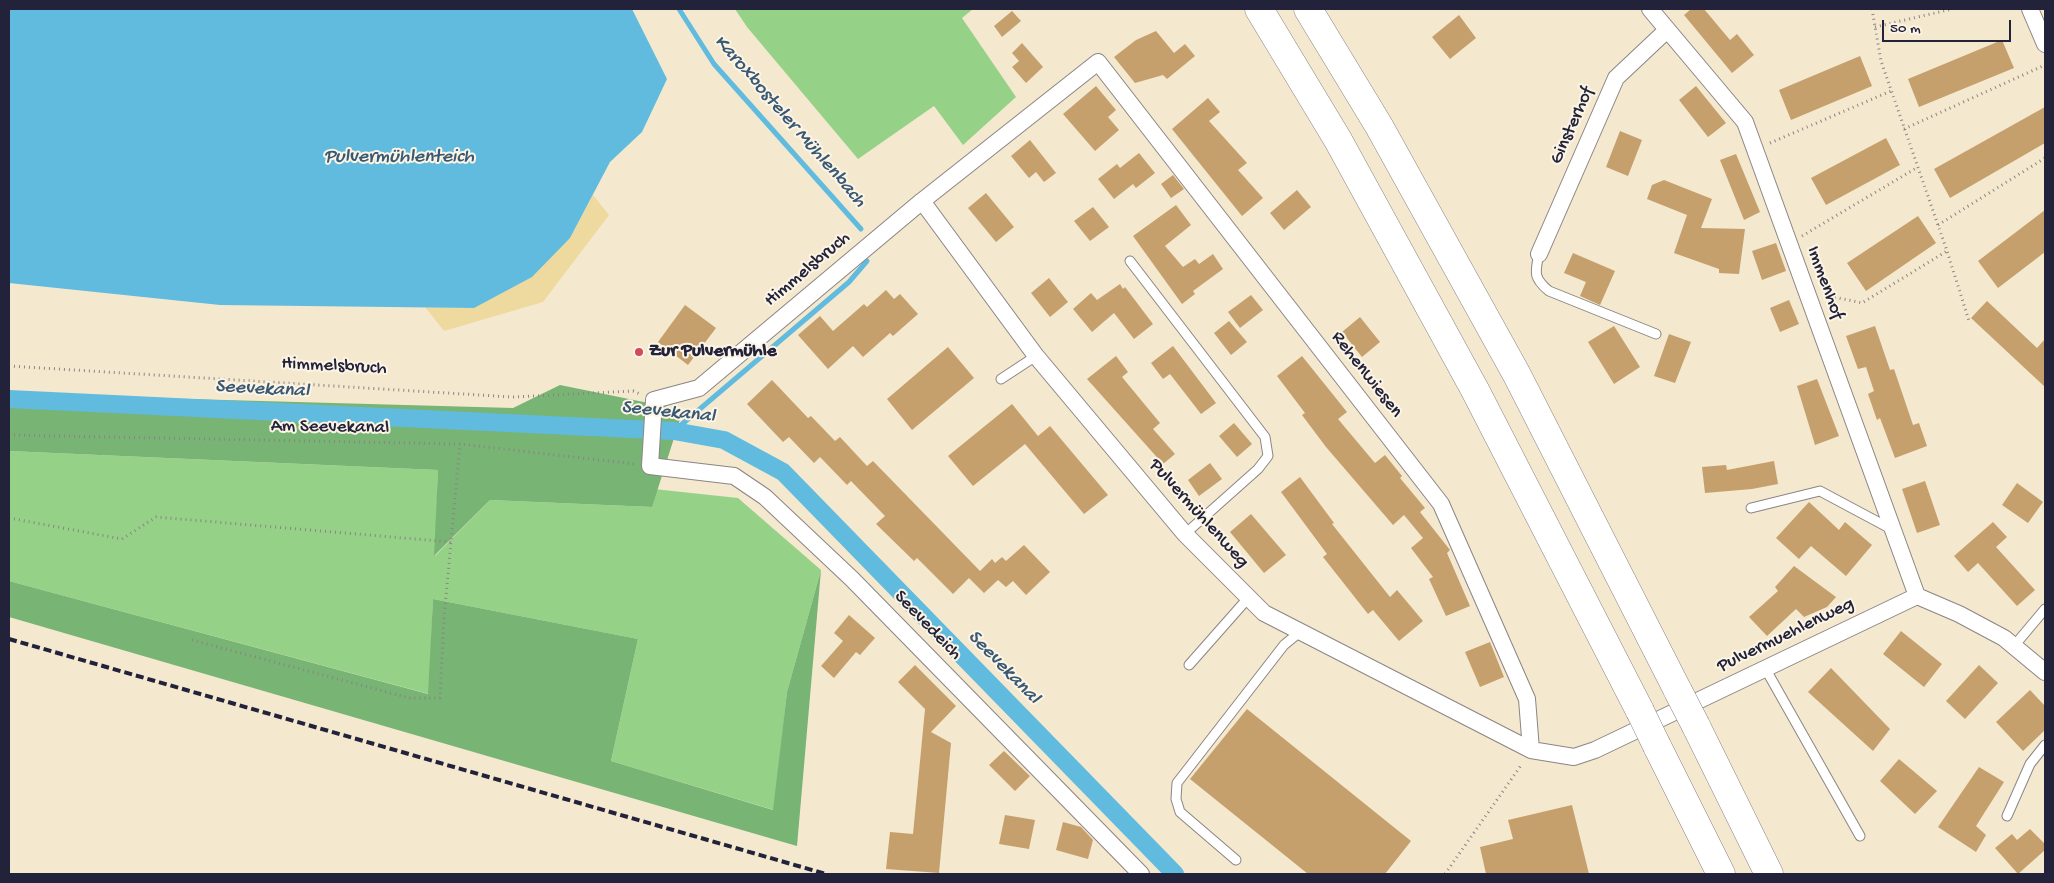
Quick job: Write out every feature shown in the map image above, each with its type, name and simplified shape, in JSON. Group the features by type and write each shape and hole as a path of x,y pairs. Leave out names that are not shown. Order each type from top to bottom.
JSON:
{"highway":[{"path":"1259,9 1338,140 1476,390 1721,874"},
{"path":"1308,9 1379,126 1517,375 1770,874"}],"street":[{"name":"Immenhof","path":"1650,9 1745,122 1917,596"},
{"path":"2030,9 2045,44"},
{"name":"Ginsterhof","path":"1539,254 1616,78 1667,30"},
{"name":"Himmelsbruch","path":"654,404 699,388 922,201 1098,62"},
{"name":"Rehenwiesen","path":"1098,62 1441,504 1527,698 1531,750"},
{"name":"Pulvermühlenweg","path":"922,201 1036,356 1185,534 1264,613 1531,750"},
{"path":"650,466 654,404"},
{"name":"Seevedeich","path":"650,466 734,476 765,497 852,578 1141,874"},
{"path":"1917,596 1959,614 2004,638 2045,672"},
{"name":"Pulvermuehlenweg","path":"1531,750 1574,757 1595,750 1917,596"}],"lane":[{"path":"1539,254 1535,273 1540,284 1549,290 1656,334"},
{"path":"1130,261 1265,437 1268,456 1258,469 1185,534"},
{"path":"1001,379 1036,356"},
{"path":"1751,508 1820,491 1893,530"},
{"path":"1189,665 1249,598"},
{"path":"2014,646 2045,609"},
{"path":"1236,860 1180,812 1176,799 1177,783 1284,645 1301,631"},
{"path":"1765,668 1860,836"},
{"path":"2007,816 2030,764 2045,745"}],"path":[{"path":"1872,9 1881,62 1947,251 1969,321"},
{"path":"1875,27 1952,9"},
{"path":"1904,129 2045,65"},
{"path":"1755,150 1891,91"},
{"path":"1938,226 2045,158"},
{"path":"1788,244 1918,167"},
{"path":"1806,291 1862,303 1947,251"},
{"name":"Himmelsbruch","path":"9,366 512,397 633,390 654,404"},
{"name":"Am Seevekanal","path":"9,436 460,444 650,466"},
{"path":"192,640 409,698 440,698 460,444"},
{"path":"9,518 122,539 156,517 451,542"},
{"path":"1445,874 1531,750"}],"green space":[{"path":"735,9 973,9 962,18 1016,97 963,145 934,106 858,159 747,27"},
{"path":"560,385 683,410 652,507 490,500 434,556 438,470 9,451 9,394 513,408"},
{"path":"9,451 438,470 435,556 490,500 652,507 654,489 738,498 821,570 787,692 774,810 611,761 638,639 433,599 429,694 9,581"},
{"path":"821,570 797,846 9,617 9,581 428,694 433,599 638,639 611,761 773,810 787,692"}],"sand":[{"path":"593,195 609,215 543,302 444,331 425,307 474,308 570,238"}],"water":[{"name":"Pulvermühlenteich","path":"9,9 632,9 667,79 642,132 610,162 570,238 532,277 474,308 220,305 9,283"}],"building":[{"path":"1691,9 1704,9 1730,40 1737,34 1754,55 1732,73 1684,15"},
{"path":"1012,11 1021,21 1002,37 994,26"},
{"path":"1459,15 1476,38 1450,59 1432,37"},
{"path":"1156,31 1174,53 1185,44 1195,56 1167,79 1163,75 1135,83 1114,57 1136,40"},
{"path":"2002,40 2014,68 1919,107 1908,79"},
{"path":"1022,43 1043,67 1026,83 1012,67 1019,61 1012,53"},
{"path":"1860,56 1872,86 1791,120 1779,90"},
{"path":"1096,86 1116,110 1108,117 1119,130 1095,151 1063,114"},
{"path":"1696,86 1726,123 1708,137 1679,100"},
{"path":"1208,98 1220,112 1209,121 1247,163 1238,170 1263,198 1242,216 1172,129"},
{"path":"2045,107 2045,143 1950,198 1934,169"},
{"path":"1620,131 1642,140 1628,176 1606,167"},
{"path":"1886,138 1900,165 1826,205 1811,178"},
{"path":"1030,140 1056,173 1044,182 1036,172 1029,178 1011,156"},
{"path":"1139,153 1155,173 1136,188 1133,184 1114,199 1098,179 1117,164 1120,168"},
{"path":"1736,154 1760,212 1744,220 1720,160"},
{"path":"1173,175 1184,189 1171,198 1161,184"},
{"path":"1664,180 1712,199 1701,228 1745,229 1739,274 1719,273 1719,269 1674,253 1687,215 1647,199 1652,185"},
{"path":"1297,190 1311,207 1284,230 1270,213"},
{"path":"986,193 1014,227 996,242 968,208"},
{"path":"1176,205 1191,225 1165,246 1183,267 1195,259 1199,264 1213,254 1223,269 1193,291 1195,294 1182,304 1133,236"},
{"path":"1093,207 1109,227 1090,241 1074,221"},
{"path":"2045,210 2045,252 1998,288 1978,261"},
{"path":"1918,216 1936,243 1866,291 1847,263"},
{"path":"1776,243 1786,271 1762,280 1752,251"},
{"path":"1573,253 1615,271 1600,305 1580,296 1586,282 1564,273"},
{"path":"1049,278 1068,302 1050,317 1031,293"},
{"path":"1120,284 1123,289 1125,287 1153,324 1134,339 1114,313 1092,332 1073,309 1091,293 1097,300"},
{"path":"886,290 894,299 900,294 918,314 893,336 890,333 863,357 853,346 828,369 798,335 820,316 833,331 864,304 867,307"},
{"path":"1251,295 1263,310 1240,328 1228,312"},
{"path":"1789,300 1799,324 1780,332 1770,308"},
{"path":"1987,301 2037,348 2045,339 2045,387 1971,318"},
{"path":"685,305 716,328 688,365 658,342"},
{"path":"1360,317 1380,342 1362,357 1342,332"},
{"path":"1229,321 1247,342 1231,355 1214,333"},
{"path":"1614,326 1640,367 1614,384 1588,342"},
{"path":"1875,326 1890,370 1894,369 1913,425 1919,423 1927,446 1895,458 1880,418 1877,420 1868,394 1874,391 1866,367 1858,369 1846,336"},
{"path":"1669,334 1691,342 1675,383 1654,376"},
{"path":"1173,346 1216,403 1201,414 1170,374 1163,379 1151,363"},
{"path":"948,347 974,378 912,430 887,399"},
{"path":"1116,356 1128,372 1122,377 1160,423 1153,429 1175,454 1163,464 1087,379"},
{"path":"1302,356 1347,412 1338,419 1375,463 1385,455 1402,476 1400,478 1425,508 1420,512 1450,550 1447,553 1470,606 1446,616 1429,579 1433,577 1411,548 1423,538 1404,515 1393,525 1326,447 1302,415 1305,413 1277,376"},
{"path":"1817,379 1839,436 1815,445 1797,386"},
{"path":"772,380 808,418 811,416 835,441 840,437 867,466 873,461 980,571 992,559 995,563 1002,557 1006,561 1024,545 1050,572 1026,595 1013,581 1006,587 998,580 984,593 969,578 953,594 917,558 914,561 876,524 885,516 851,481 847,485 820,457 814,463 789,437 783,442 747,404"},
{"path":"1012,404 1038,436 1050,426 1108,495 1084,514 1025,444 973,486 948,456"},
{"path":"1234,423 1252,444 1237,457 1219,436"},
{"path":"1774,461 1778,484 1752,489 1705,493 1702,467 1726,465 1727,470"},
{"path":"1210,463 1222,479 1199,496 1188,480"},
{"path":"1300,477 1334,523 1332,524 1390,597 1397,590 1423,621 1399,641 1373,610 1368,614 1323,557 1327,554 1281,492"},
{"path":"1925,481 1940,525 1917,533 1902,489"},
{"path":"2017,483 2043,502 2028,523 2002,505"},
{"path":"1809,502 1839,530 1845,522 1872,545 1846,576 1811,546 1799,559 1776,538"},
{"path":"1251,514 1286,555 1264,573 1230,532"},
{"path":"1993,522 2007,537 1996,547 2035,590 2017,606 1978,563 1968,572 1954,556"},
{"path":"1794,566 1836,597 1827,607 1804,617 1796,609 1767,636 1749,617 1778,591 1775,587"},
{"path":"849,615 875,638 860,655 856,652 834,678 821,666 843,641 834,633"},
{"path":"1901,631 1942,664 1924,687 1883,654"},
{"path":"1490,642 1504,677 1480,687 1465,652"},
{"path":"915,665 956,706 931,732 951,743 939,873 886,869 890,832 913,834 925,709 898,682"},
{"path":"1979,665 1998,683 1965,719 1946,701"},
{"path":"1831,668 1890,729 1873,751 1808,692"},
{"path":"2030,690 2045,706 2045,730 2023,751 1996,722"},
{"path":"1247,709 1411,841 1385,874 1308,874 1190,779"},
{"path":"1004,751 1030,776 1015,791 989,765"},
{"path":"1899,759 1937,791 1915,814 1880,781"},
{"path":"1979,767 2004,782 1976,826 1986,835 1976,852 1938,827"},
{"path":"1572,805 1589,874 1486,874 1480,847 1513,839 1508,820"},
{"path":"1005,815 1035,820 1029,849 999,844"},
{"path":"1063,822 1081,827 1093,840 1088,859 1056,850"},
{"path":"2030,829 2045,844 2045,850 2018,874 1995,848 2012,834 2017,840"}],"waterway":[{"name":"Karoxbosteler Mühlenbach","path":"679,9 714,64 861,229"},
{"name":"Karoxbosteler Mühlenbach","path":"674,431 849,282 867,261"},
{"name":"Seevekanal","path":"9,399 674,431 724,440 783,472 1175,874"}],"railway":[{"path":"9,639 826,874"}],"place":[{"name":"Zur Pulvermühle","path":"639,352"}]}
